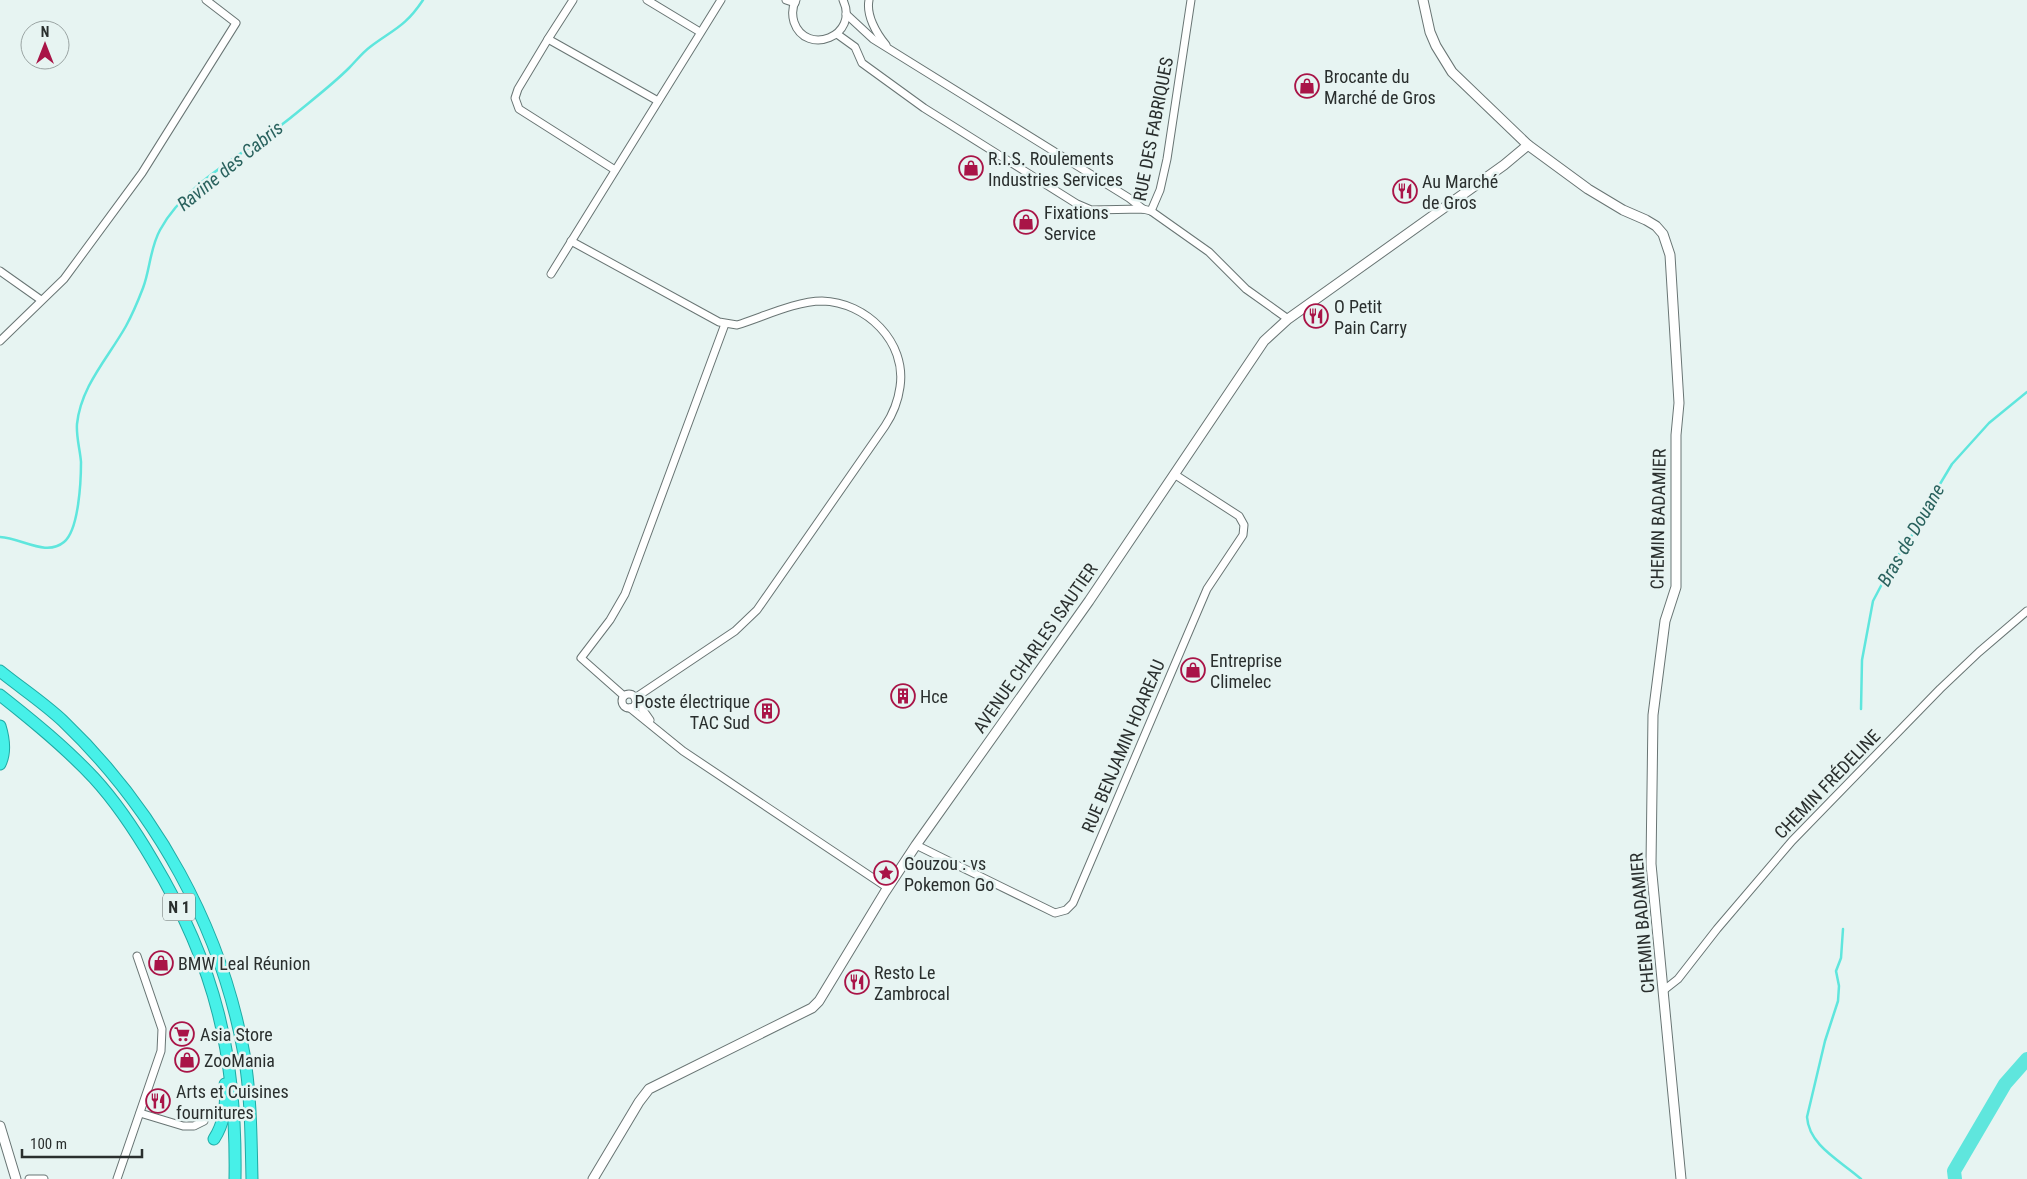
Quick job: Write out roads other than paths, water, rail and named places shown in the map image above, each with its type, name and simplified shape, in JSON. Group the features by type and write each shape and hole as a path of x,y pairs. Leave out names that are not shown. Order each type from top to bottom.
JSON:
{"highway":[{"name":"N 1","path":"0,672 61,719 124,788 162,843 195,900 219,958 230,992 244,1055 248,1087 252,1179"},
{"name":"N 1","path":"0,695 40,727 94,779 136,833 174,898 213,989 223,1029 234,1102 235,1179"},
{"path":"0,726 3,736 4,754 0,764"},
{"path":"186,925 208,995 223,1064 226,1091 225,1115 222,1127 214,1139"}],"street":[{"path":"573,0 518,89 515,98 518,109 615,170"},
{"path":"647,0 700,32"},
{"path":"551,274 721,0"},
{"path":"786,0 796,1 794,20 802,34 812,39 822,40 837,34 844,25 846,14 843,0"},
{"path":"870,0 868,8 872,21 879,35 892,50"},
{"name":"RUE DES FABRIQUES","path":"1191,0 1167,159 1160,190 1151,211 1208,252 1246,289 1288,319"},
{"name":"CHEMIN BADAMIER","path":"1423,0 1430,32 1443,60 1459,79 1528,145 1588,189 1622,210 1656,226 1663,234 1670,255 1680,403 1676,435 1676,587 1665,621 1653,716 1651,864 1681,1179"},
{"path":"0,341 64,279 142,173 236,23 210,1"},
{"path":"846,14 873,39 1129,198 1143,209"},
{"path":"837,34 854,47 862,63 924,108 1077,204 1091,210 1143,209 1151,211"},
{"path":"548,40 658,101"},
{"name":"AVENUE CHARLES ISAUTIER","path":"593,1179 639,1102 649,1089 812,1008 819,1001 916,845 1089,601 1264,342 1288,319 1504,165 1528,145"},
{"path":"571,241 725,324 737,325 810,302 842,304 859,310 884,330 894,349 900,372 898,400 894,412 757,610 734,631 636,699 635,704 630,708"},
{"path":"0,271 41,300"},
{"path":"624,696 581,658 610,620 625,594 725,324"},
{"name":"RUE BENJAMIN HOAREAU","path":"916,845 1055,913 1066,910 1072,903 1207,589 1243,535 1244,525 1239,516 1174,474"},
{"name":"CHEMIN FRÉDELINE","path":"1664,990 1678,979 1717,929 1792,841 1940,689 1978,652 2027,611"},
{"path":"624,696 630,694 636,699 654,727"},
{"path":"624,696 623,704 683,751 888,888"},
{"path":"117,1179 161,1051 162,1029 138,956"},
{"path":"140,1113 183,1126 194,1126 204,1121"},
{"path":"0,1126 16,1179"},
{"path":"29,1179 44,1179"}],"waterway":[{"name":"Ravine des Cabris","path":"0,537 50,548 64,542 69,536 76,516 80,492 81,462 77,424 84,397 96,373 133,313 145,281 157,237 172,212 203,181 294,115 349,68 367,49 405,22 423,0"},
{"name":"Bras de Douane","path":"1861,709 1862,660 1873,601 1892,565 1914,532 1919,519 1952,464 1989,423 2027,392"},
{"name":"Bras de Douane","path":"1843,929 1841,958 1836,971 1839,986 1838,1001 1825,1041 1807,1117 1813,1136 1820,1145 1861,1179"},
{"path":"1955,1179 1954,1171 2005,1084 2027,1059"}],"place":[{"name":"Brocante du Marché de Gros","path":"1307,86"},
{"name":"R.I.S. Roulements Industries Services","path":"971,168"},
{"name":"Au Marché de Gros","path":"1405,191"},
{"name":"Fixations Service","path":"1026,222"},
{"name":"O Petit Pain Carry","path":"1316,316"},
{"name":"Entreprise Climelec","path":"1193,670"},
{"name":"Hce","path":"903,696"},
{"name":"Poste électrique TAC Sud","path":"767,711"},
{"name":"Gouzou : vs Pokemon Go","path":"886,873"},
{"name":"BMW Leal Réunion","path":"161,963"},
{"name":"Resto Le Zambrocal","path":"857,982"},
{"name":"Asia Store","path":"182,1034"},
{"name":"ZooMania","path":"187,1060"},
{"name":"Arts et Cuisines fournitures","path":"158,1101"}]}
